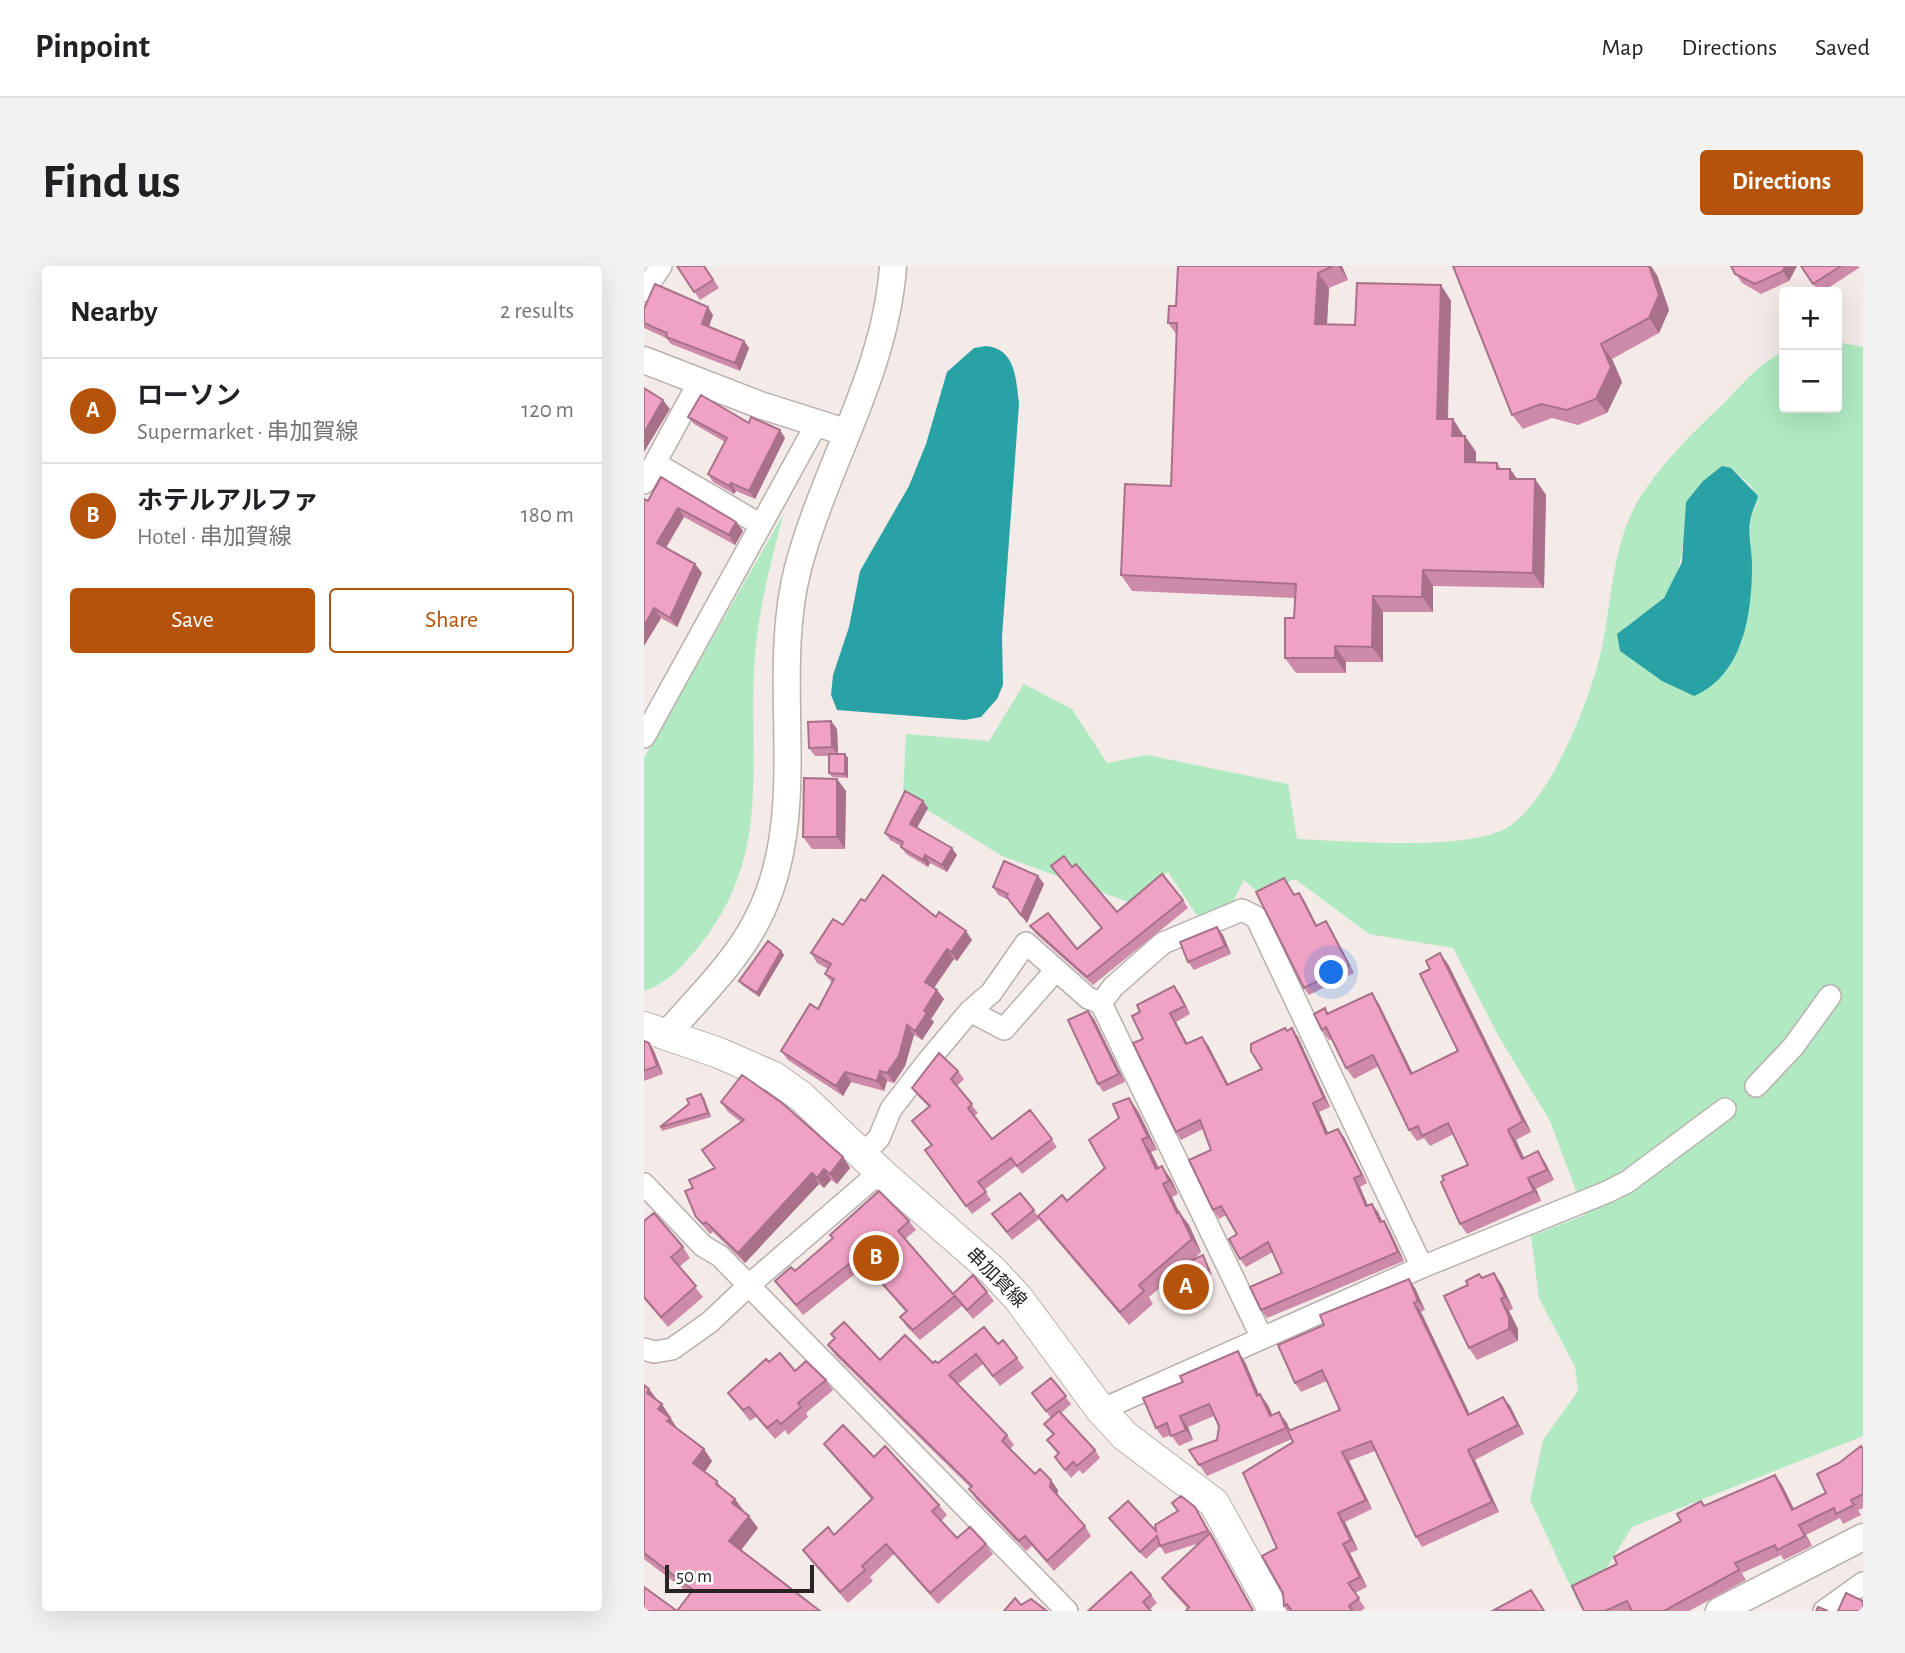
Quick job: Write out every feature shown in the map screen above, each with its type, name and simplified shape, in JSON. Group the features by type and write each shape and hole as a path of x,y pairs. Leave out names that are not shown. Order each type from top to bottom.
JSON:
{"main road":[{"name":"串加賀線","path":"655,1031 774,1077 802,1097 871,1163 992,1270 1018,1297 1101,1410 1146,1454 1196,1487 1214,1503 1274,1611"}],"street":[{"path":"644,291 661,266"},
{"path":"655,1031 743,944 757,922 777,870 786,809 790,617 799,568 845,432 883,335 893,266"},
{"path":"644,360 699,382 845,432"},
{"path":"644,483 699,382"},
{"path":"644,737 817,423"},
{"path":"655,463 761,525"},
{"path":"1101,1003 1114,987 1163,943 1242,910 1256,917 1422,1267"},
{"path":"644,1349 654,1352 672,1349 710,1322 871,1163 878,1138 891,1109 970,1011 991,993 1026,943 1088,998 1101,1003 1262,1338"},
{"path":"970,1011 1004,1029 1056,970"},
{"path":"1756,1086 1793,1047 1830,996"},
{"path":"1101,1410 1422,1267 1617,1187 1726,1109"},
{"path":"644,1184 703,1246 720,1256 1067,1611"},
{"path":"1723,1610 1863,1537"},
{"path":"1824,1611 1863,1583"}],"green space":[{"path":"1842,343 1863,347 1863,1436 1632,1527 1581,1609 1530,1500 1543,1440 1578,1391 1575,1367 1539,1298 1531,1236 1585,1215 1550,1121 1499,1037 1453,948 1369,934 1295,879 1260,894 1244,880 1232,903 1198,917 1168,872 1131,903 1002,856 903,795 906,734 989,741 1024,684 1072,709 1107,763 1147,755 1288,784 1297,839 1428,843 1478,838 1498,832 1515,822 1531,805 1560,761 1572,735 1597,668 1615,567 1634,508 1663,467 1688,439 1752,374 1779,354 1779,413 1842,413","holes":["1731,468 1752,487 1757,503 1750,518 1751,579 1742,642 1728,668 1684,692 1620,651 1622,633 1627,626 1658,604 1671,586 1680,563 1686,502"]},
{"path":"783,515 759,619 753,694 752,806 748,841 739,876 723,911 700,945 668,978 644,991 644,758"}],"water":[{"path":"974,348 996,348 1009,359 1015,375 1019,404 1002,637 1003,685 997,699 981,717 965,720 837,710 831,695 833,675 849,627 860,571 909,486 926,444 947,372"},
{"path":"1722,466 1731,468 1758,496 1750,526 1750,602 1742,640 1734,658 1711,686 1694,696 1662,681 1620,651 1617,634 1664,598 1682,562 1686,502 1703,481"}],"building":[{"path":"677,266 704,266 713,280 694,292"},
{"path":"1178,266 1333,266 1318,273 1315,324 1355,325 1357,283 1441,285 1437,419 1453,419 1452,436 1465,436 1465,462 1497,463 1497,469 1510,469 1510,479 1535,479 1533,573 1423,570 1422,597 1373,596 1372,647 1335,646 1335,658 1285,658 1285,618 1294,618 1296,584 1121,575 1125,484 1171,486 1177,323 1168,323 1169,306 1176,306"},
{"path":"1453,266 1649,266 1659,295 1649,318 1601,344 1611,367 1596,399 1567,410 1541,404 1512,415"},
{"path":"1731,266 1785,266 1783,271 1755,284 1735,274"},
{"path":"1801,266 1841,266 1813,284"},
{"path":"655,284 708,307 702,324 744,341 735,363 666,337 667,333 644,323 644,309"},
{"path":"644,388 663,400 644,433"},
{"path":"701,395 749,423 751,417 780,430 749,491 731,483 729,486 708,474 727,438 688,417"},
{"path":"661,477 736,522 729,535 678,508 657,543 695,564 670,618 654,608 644,626 644,499 648,501"},
{"path":"831,721 832,747 809,748 808,722"},
{"path":"829,754 845,754 845,774 829,773"},
{"path":"804,778 837,779 837,837 803,837"},
{"path":"905,791 923,801 910,824 952,848 942,865 925,855 923,860 901,847 903,842 885,833"},
{"path":"1064,856 1072,867 1076,864 1117,912 1162,874 1183,900 1087,977 1030,926 1048,913 1077,949 1102,928 1051,866"},
{"path":"1004,861 1038,876 1021,915 1006,896 1008,894 993,887"},
{"path":"883,875 936,917 939,912 966,931 951,952 947,949 925,982 937,990 915,1031 907,1025 899,1056 887,1073 880,1071 877,1081 845,1072 836,1086 781,1051 810,1004 818,1009 834,979 825,974 831,964 811,953 833,919 843,925 861,899 865,901"},
{"path":"1284,878 1294,895 1299,893 1316,926 1326,921 1349,965 1304,988 1256,892"},
{"path":"1217,927 1225,946 1188,962 1180,942"},
{"path":"768,941 781,951 757,993 739,981"},
{"path":"1440,953 1523,1121 1508,1130 1522,1159 1538,1151 1547,1170 1528,1178 1534,1191 1460,1224 1441,1182 1444,1180 1442,1176 1468,1165 1448,1123 1422,1136 1418,1126 1409,1130 1373,1055 1346,1068 1326,1027 1322,1030 1314,1014 1325,1008 1327,1014 1372,993 1411,1074 1458,1051 1420,974 1430,969 1426,961"},
{"path":"1174,986 1185,1006 1170,1013 1186,1044 1202,1037 1227,1085 1262,1069 1251,1051 1251,1044 1285,1028 1287,1031 1292,1028 1324,1098 1313,1103 1326,1134 1338,1129 1362,1175 1354,1178 1366,1206 1372,1204 1380,1222 1384,1221 1398,1252 1261,1310 1250,1287 1282,1273 1268,1242 1240,1259 1229,1239 1237,1234 1221,1206 1213,1210 1189,1160 1211,1150 1200,1120 1176,1132 1133,1043 1143,1039 1132,1016 1140,1012 1137,1005"},
{"path":"1088,1011 1119,1074 1098,1084 1068,1020"},
{"path":"644,1041 649,1043 657,1066 644,1071"},
{"path":"939,1053 958,1071 951,1079 972,1104 968,1108 992,1139 1030,1110 1052,1139 1017,1166 1011,1158 978,1182 986,1192 966,1206 925,1150 932,1145 912,1121 930,1106 912,1088"},
{"path":"742,1075 782,1103 843,1157 830,1174 824,1169 817,1178 812,1173 738,1253 706,1222 703,1224 696,1217 685,1191 693,1188 689,1180 715,1168 702,1150 744,1120 721,1102"},
{"path":"701,1094 708,1113 660,1127 689,1104 687,1099"},
{"path":"1129,1098 1148,1137 1142,1139 1156,1169 1162,1166 1169,1181 1163,1184 1192,1239 1139,1285 1144,1291 1120,1312 1038,1216 1062,1195 1067,1201 1105,1168 1089,1140 1119,1118 1113,1104"},
{"path":"879,1191 909,1221 898,1231 953,1294 973,1275 987,1292 967,1310 955,1296 913,1330 900,1317 907,1311 863,1262 858,1266 853,1261 796,1305 775,1281 791,1267 795,1271 833,1238 830,1235"},
{"path":"1020,1193 1034,1210 1007,1232 992,1214"},
{"path":"654,1213 683,1247 671,1257 696,1286 661,1317 644,1297 644,1221"},
{"path":"1203,1255 1209,1270 1195,1276 1188,1262"},
{"path":"1494,1273 1505,1297 1501,1299 1509,1317 1509,1329 1469,1348 1444,1296 1468,1285 1466,1281 1479,1274 1482,1278"},
{"path":"1409,1279 1418,1301 1414,1303 1468,1415 1503,1397 1518,1425 1468,1450 1492,1502 1416,1537 1371,1441 1342,1452 1366,1500 1338,1513 1351,1540 1343,1544 1360,1577 1348,1583 1359,1598 1349,1606 1353,1611 1292,1611 1287,1604 1284,1606 1283,1593 1262,1556 1277,1548 1243,1473 1293,1442 1288,1431 1340,1410 1322,1370 1295,1383 1278,1345 1324,1325 1320,1315"},
{"path":"844,1322 880,1360 905,1335 933,1363 938,1363 984,1327 998,1344 1003,1340 1017,1358 993,1376 976,1354 949,1375 1007,1435 1002,1441 1035,1474 1040,1469 1051,1480 1050,1487 1085,1526 1047,1561 1025,1536 1019,1541 969,1489 972,1486 828,1345 835,1338 831,1334"},
{"path":"1238,1351 1257,1396 1260,1394 1270,1416 1279,1412 1286,1428 1199,1465 1189,1450 1217,1440 1219,1426 1209,1404 1180,1416 1186,1430 1171,1436 1167,1423 1156,1428 1143,1398 1183,1382 1180,1376"},
{"path":"780,1353 795,1371 806,1361 826,1380 798,1403 801,1407 781,1424 777,1420 767,1428 749,1407 743,1410 728,1393 766,1359 769,1362"},
{"path":"1051,1378 1066,1396 1046,1411 1032,1393"},
{"path":"644,1385 649,1389 647,1393 662,1404 658,1409 670,1418 667,1421 704,1449 693,1463 717,1481 716,1484 735,1499 732,1503 749,1516 729,1541 820,1611 677,1611 693,1590 644,1553"},
{"path":"1059,1411 1095,1450 1077,1466 1073,1462 1065,1470 1055,1457 1059,1453 1047,1440 1054,1434 1044,1424"},
{"path":"843,1425 874,1457 885,1446 939,1505 932,1511 957,1538 970,1527 986,1544 930,1593 886,1544 862,1566 865,1570 840,1592 803,1550 828,1527 834,1535 873,1498 824,1444"},
{"path":"1861,1446 1863,1494 1851,1500 1854,1505 1836,1514 1834,1508 1799,1525 1805,1536 1777,1550 1775,1545 1735,1563 1739,1570 1664,1611 1632,1611 1627,1601 1605,1611 1584,1611 1572,1586 1617,1564 1614,1557 1681,1521 1677,1514 1701,1501 1704,1506 1775,1475 1792,1510 1826,1493 1817,1474 1839,1463"},
{"path":"1181,1496 1195,1507 1208,1531 1160,1546 1157,1536 1140,1552 1109,1518 1128,1501 1156,1531 1155,1525 1178,1511 1172,1503"},
{"path":"1210,1533 1253,1611 1186,1611 1189,1607 1162,1578"},
{"path":"1131,1572 1151,1595 1143,1602 1151,1611 1088,1611"},
{"path":"644,1587 677,1611 644,1611"},
{"path":"1531,1590 1544,1611 1494,1610"},
{"path":"1846,1593 1863,1601 1863,1611 1838,1611"},
{"path":"1015,1598 1021,1605 1031,1599 1047,1611 1004,1611"}],"place":[{"name":"ホテルアルファ","path":"876,1258"},
{"name":"ローソン","path":"1186,1287"}]}
